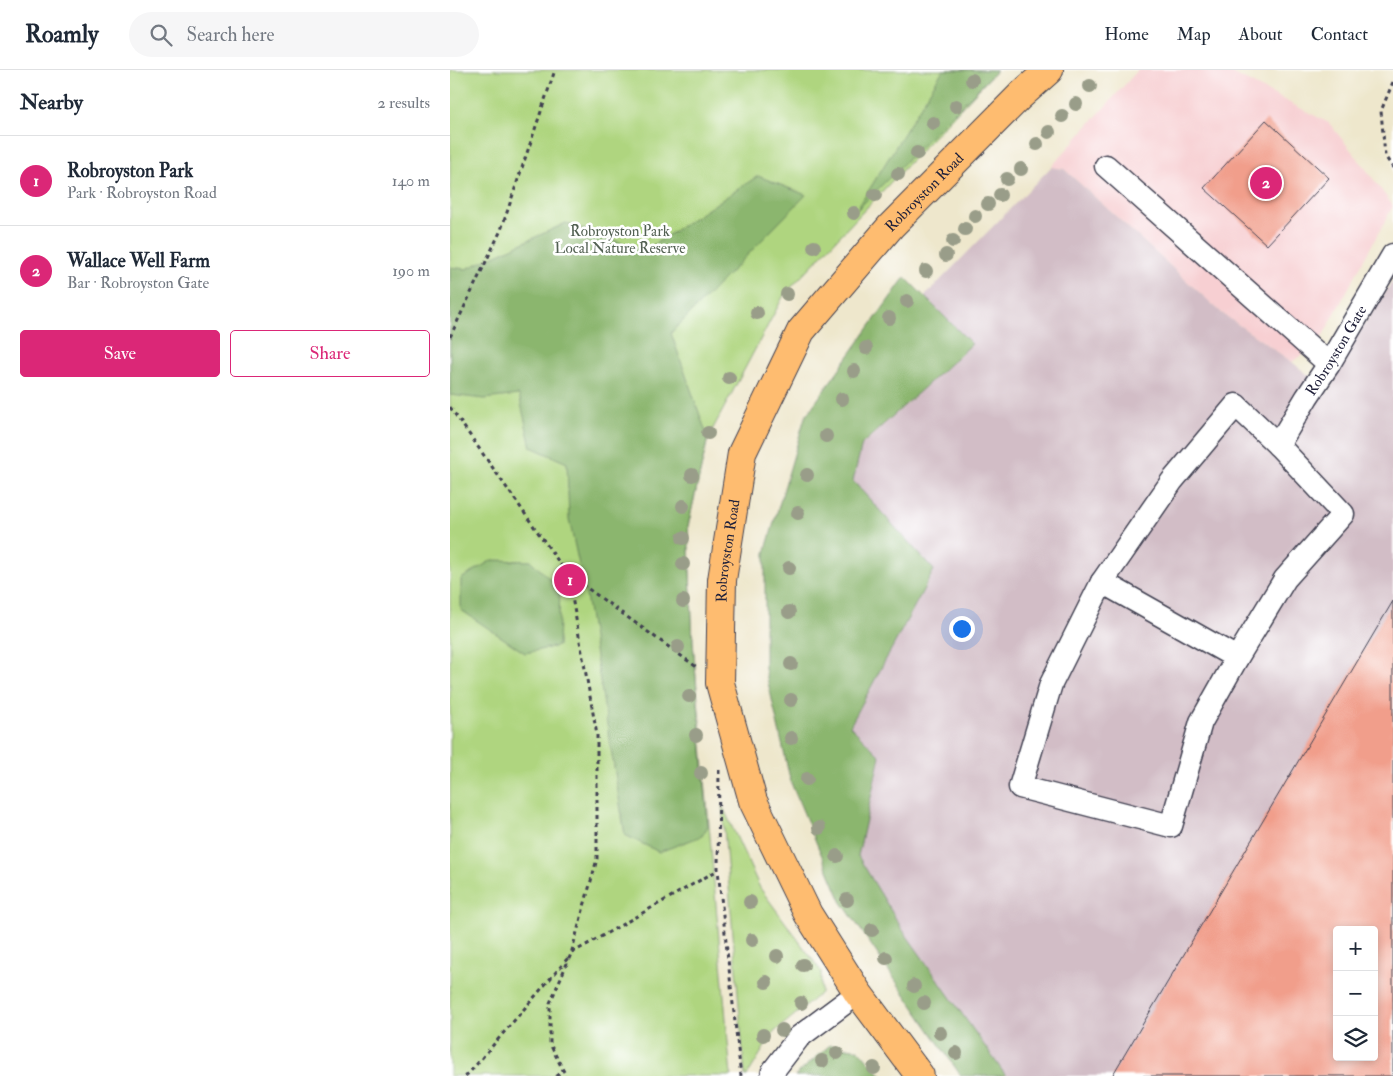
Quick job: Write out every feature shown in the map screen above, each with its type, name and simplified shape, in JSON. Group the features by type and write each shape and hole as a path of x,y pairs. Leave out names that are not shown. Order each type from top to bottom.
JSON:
{"main road":[{"name":"Robroyston Road","path":"920,1076 858,994 808,914 753,801 720,683 722,580 742,453 801,331 891,226 1020,96 1049,70"}],"street":[{"path":"1106,166 1329,364"},
{"name":"Robroyston Gate","path":"1278,445 1329,364 1393,255"},
{"path":"1236,405 1278,445 1344,514 1284,579 1201,722 1171,826 1020,787 1051,684 1102,582 1172,481 1236,405"},
{"path":"1102,582 1237,658"},
{"path":"772,1076 773,1071 799,1037 858,994"}],"path":[{"path":"450,337 501,230 555,70"},
{"path":"1393,82 1381,112 1385,156 1393,168"},
{"path":"450,407 568,574 720,683"},
{"path":"566,1076 550,1044 550,1003 571,954 597,859 597,735 568,574"},
{"path":"719,762 718,870 741,1076"},
{"path":"465,1076 571,954 718,870"},
{"path":"556,1076 563,1071"}],"shaded area":[{"path":"1138,70 1226,70 1329,123 1393,206 1320,341 1292,362 1223,314 1064,169 1051,167"},
{"path":"1051,167 1064,169 1223,314 1292,362 1329,392 1346,351 1393,281 1393,1076 1006,1076 902,929 858,856 880,756 850,726 934,571 853,481 862,445 972,344 924,297"}],"green space":[{"name":"Robroyston Park Local Nature Reserve","path":"450,70 997,70 784,295 708,438 688,526 693,642 731,1076 450,1076"},
{"path":"943,70 997,70 856,211"},
{"path":"758,176 806,195 671,333 708,438 688,526 693,642 708,826 702,836 659,852 625,835 587,601 569,519 567,463 531,447 519,395 484,399 450,395 450,267 466,269 566,223 644,251"},
{"path":"905,277 972,344 862,444 853,481 934,570 850,726 880,756 858,856 902,929 1006,1076 961,1076 841,901 791,783 765,669 765,553 805,417"},
{"path":"492,560 531,561 560,589 558,646 525,653 461,610 461,579"},
{"path":"722,805 760,888 821,971 821,993 773,1033 747,1076 745,1076"},
{"path":"830,1045 859,1050 882,1076 795,1076"}],"building":[{"path":"1266,120 1329,178 1267,245 1204,188"},
{"path":"1393,601 1393,1076 1112,1076"}],"place":[{"name":"Wallace Well Farm","path":"1266,183"},
{"name":"Robroyston Park","path":"570,580"}]}
